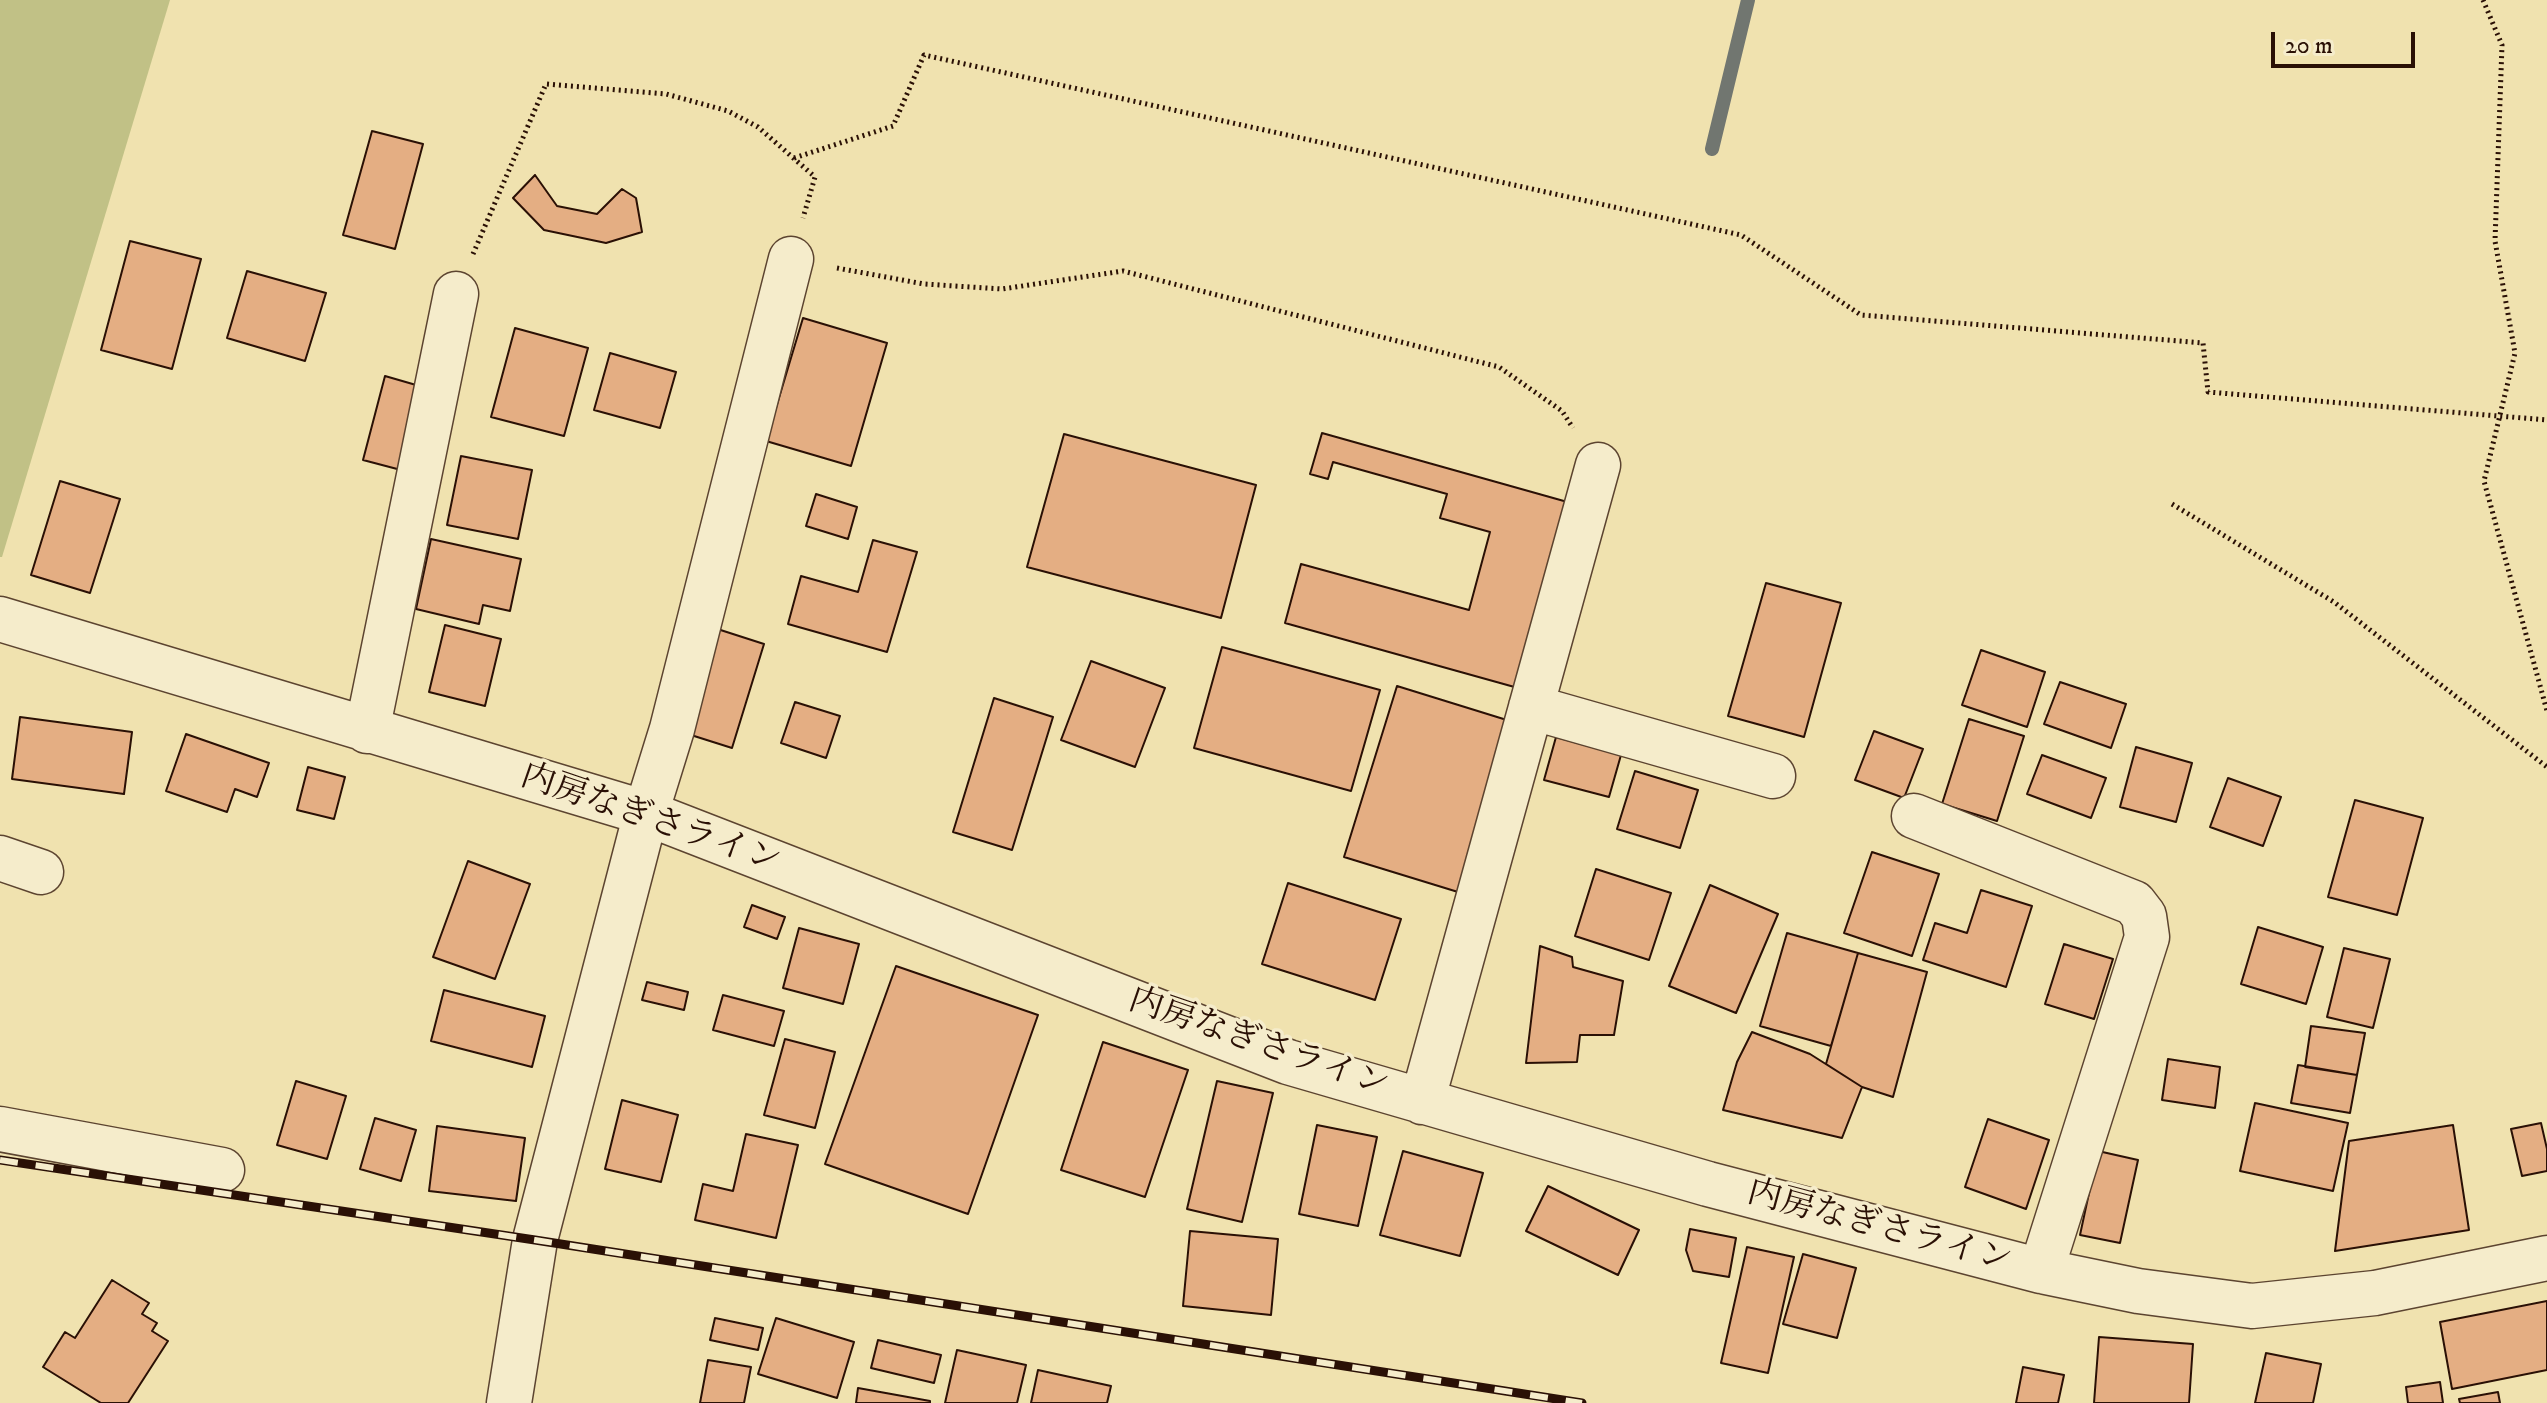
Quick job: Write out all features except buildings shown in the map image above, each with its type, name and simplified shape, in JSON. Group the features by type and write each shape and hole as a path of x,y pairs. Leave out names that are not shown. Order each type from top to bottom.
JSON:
{"street":[{"path":"509,1403 535,1240 646,813 672,729 791,259"},
{"path":"367,731 456,294"},
{"path":"1422,1102 1598,465"},
{"name":"内房なぎさライン","path":"0,619 646,813 1288,1062 1708,1184 2041,1271 2138,1291 2252,1306 2375,1293 2547,1258"},
{"path":"1531,707 1773,776"},
{"path":"1914,816 2134,903 2144,916 2147,937 2041,1271"},
{"path":"0,858 41,872"},
{"path":"0,1129 222,1170"}],"path":[{"path":"2483,0 2502,45 2495,241 2515,353 2484,481 2547,711"},
{"path":"794,158 893,126 924,55 1741,235 1861,315 2203,343 2208,392 2547,420"},
{"path":"456,294 546,84 666,94 728,111 758,127 815,177 791,259 924,284 1002,289 1123,271 1214,294 1499,367 1562,411 1598,465"},
{"path":"2172,504 2334,602 2547,767"}],"green space":[{"path":"0,0 170,0 2,557 0,557"}],"waterway":[{"path":"1712,149 1748,0"}],"railway":[{"path":"0,1160 1582,1403"}]}
